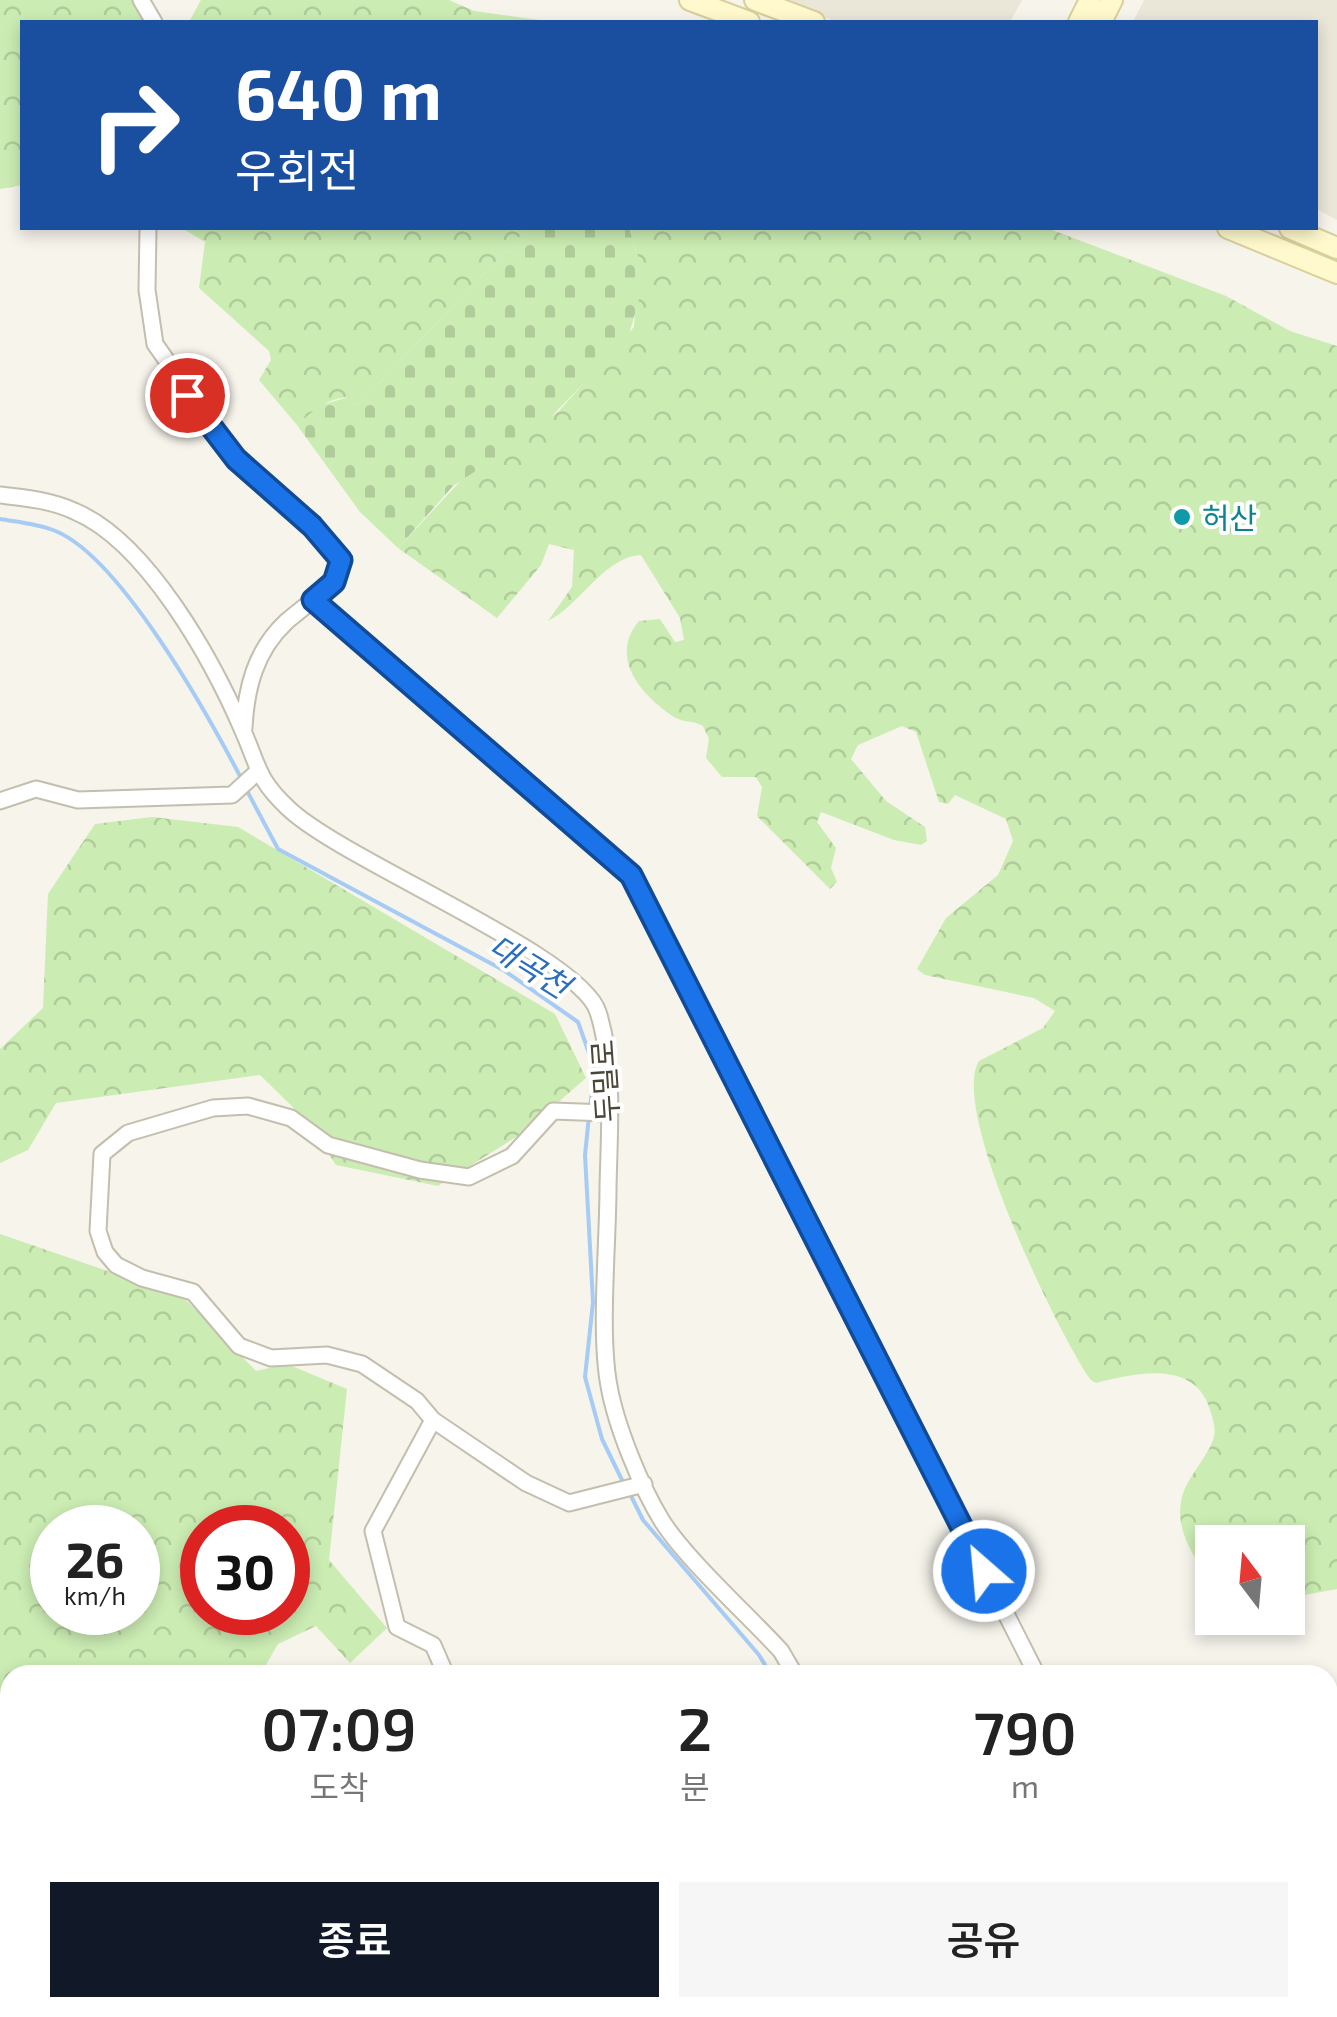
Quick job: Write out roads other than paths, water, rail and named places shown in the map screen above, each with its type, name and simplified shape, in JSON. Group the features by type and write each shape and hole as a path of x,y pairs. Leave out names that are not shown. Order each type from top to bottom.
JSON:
{"street":[{"path":"690,0 745,20"},
{"path":"755,0 809,20"},
{"path":"148,230 147,290 155,344 236,459 312,526 341,560 334,582 281,626 247,682 244,732"},
{"path":"1233,230 1337,273"},
{"path":"1295,230 1337,248"},
{"name":"두밀로","path":"0,495 45,500 78,512 114,535 142,562 176,612 244,732 253,775 290,812 552,965 598,1008 596,1111 609,1386 633,1487 789,1665"},
{"path":"313,600 631,875 1032,1665"},
{"path":"0,802 36,790 78,800 232,795 253,775"},
{"path":"596,1111 553,1111 512,1156 470,1177 420,1170 328,1144 291,1118 248,1106 212,1108 139,1130 115,1141 102,1154 98,1232 116,1265 142,1278 193,1292 239,1346 256,1355 327,1355 362,1364 417,1401 433,1420 526,1483 569,1503 633,1487"},
{"path":"433,1420 373,1531 397,1627 433,1645 442,1665"}],"waterway":[{"name":"대곡천","path":"0,519 53,530 79,545 106,570 159,639 241,778"},
{"name":"대곡천","path":"245,787 278,849 505,971 578,1022 595,1070 590,1107"},
{"name":"대곡천","path":"589,1116 585,1155 593,1302 585,1377 602,1439 624,1484"},
{"name":"대곡천","path":"629,1492 643,1520 765,1665"}],"place":[{"name":"허산","path":"1182,517"}]}
